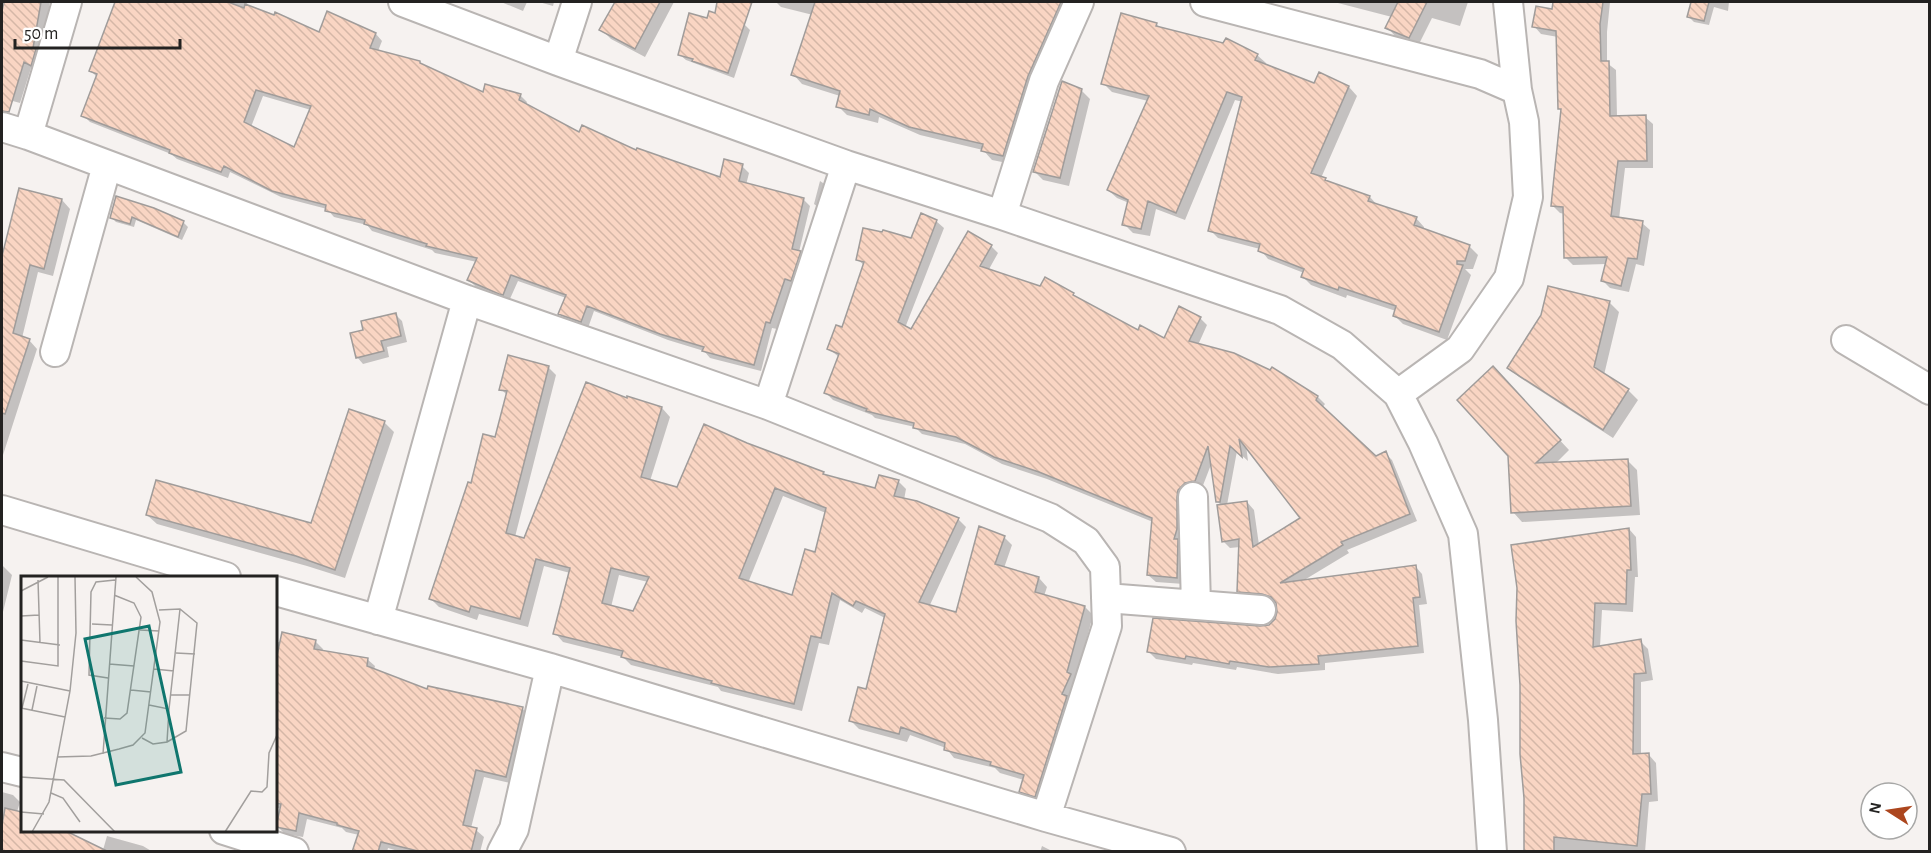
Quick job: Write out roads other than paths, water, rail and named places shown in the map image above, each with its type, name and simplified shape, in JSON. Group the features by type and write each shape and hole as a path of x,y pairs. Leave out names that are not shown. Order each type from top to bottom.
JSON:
{"street":[{"path":"67,2 15,131 467,300 768,405 1050,518 1086,541 1105,567 1107,626 1046,817"},
{"path":"403,2 558,61 846,165 1002,215 1280,310 1342,345 1398,394 1463,534 1483,720 1492,852"},
{"path":"558,61 577,2"},
{"path":"1002,215 1044,81 1079,2"},
{"path":"1205,2 1480,74 1516,90"},
{"path":"1398,394 1460,349 1509,278 1528,197 1524,122 1516,90 1508,2"},
{"path":"55,352 107,165"},
{"path":"768,405 846,165"},
{"path":"378,620 467,300"},
{"path":"1846,340 1929,390"},
{"path":"1193,497 1196,605"},
{"path":"2,510 223,576"},
{"path":"278,592 550,668 1046,817 1171,852"},
{"path":"1106,598 1261,610"},
{"path":"502,852 514,829 550,668"},
{"path":"2,768 21,772"},
{"path":"227,832 294,852"}]}
